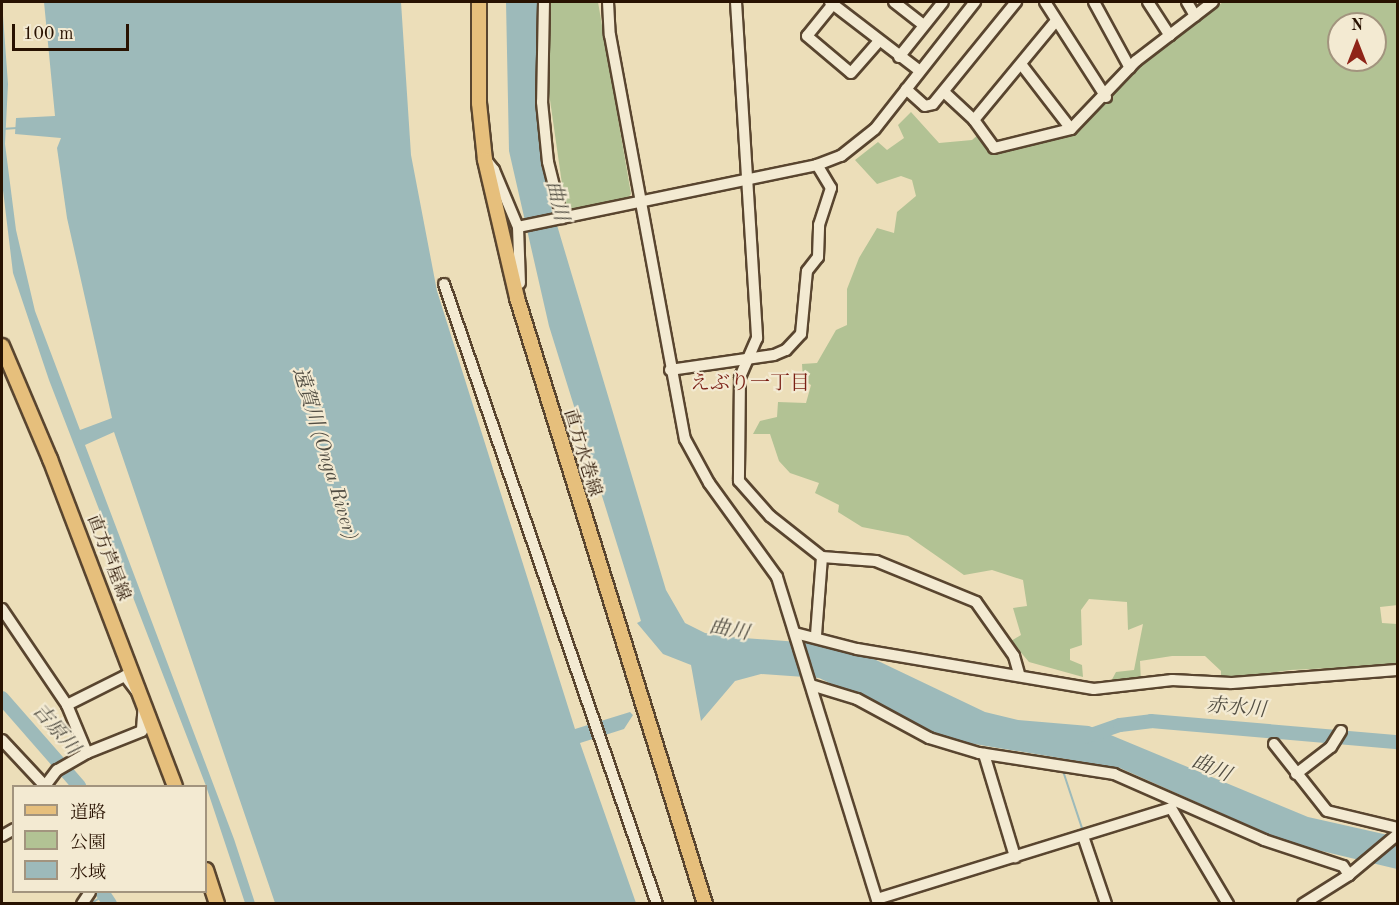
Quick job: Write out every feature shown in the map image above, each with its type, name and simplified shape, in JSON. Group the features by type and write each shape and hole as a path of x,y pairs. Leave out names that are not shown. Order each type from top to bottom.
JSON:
{"main road":[{"name":"直方水巻線","path":"479,2 479,103 485,160 517,298 705,903"},
{"name":"直方芦屋線","path":"2,346 144,701 175,785"},
{"path":"207,873 217,903"}],"street":[{"path":"544,2 542,102 548,162 561,218"},
{"path":"608,2 670,370 685,439 709,483 777,577 878,901 1171,808 1228,903"},
{"path":"736,2 749,178 757,338 751,361 740,378 739,481 770,516 822,557 876,561 960,592 976,602 1014,656 1019,674"},
{"path":"894,2 923,25"},
{"path":"899,57 943,2"},
{"path":"518,227 641,204 749,178 817,165 860,144 975,2"},
{"path":"906,89 925,106 944,92 1016,2"},
{"path":"1045,2 1055,22 1106,97"},
{"path":"1095,2 1130,68"},
{"path":"1148,2 1170,36"},
{"path":"1187,2 1195,16"},
{"path":"944,92 974,120 994,148 1071,129 1106,97 1130,68 1213,2"},
{"path":"879,41 851,73 807,36 831,3 920,71"},
{"path":"974,120 1055,22"},
{"path":"1021,64 1071,129"},
{"path":"485,160 494,170 518,227 522,293 517,298"},
{"path":"670,370 751,361 786,350 801,334 807,271 818,258 819,225 831,188 817,165"},
{"path":"444,284 657,903"},
{"path":"816,635 822,557"},
{"path":"2,609 67,705 87,753"},
{"path":"795,635 816,635 857,649 983,672 1019,674 1060,685 1111,689 1172,680 1231,683 1396,672"},
{"path":"46,785 62,767 87,753 142,731 144,701 125,676 67,705"},
{"path":"811,683 857,699 928,738 984,754 1068,765 1114,774 1264,840 1343,866 1349,875"},
{"path":"1296,774 1331,747 1341,731"},
{"path":"2,740 44,785"},
{"path":"1274,744 1296,774 1337,816 1397,832"},
{"path":"984,754 1015,857"},
{"path":"1304,903 1349,875 1397,832"},
{"path":"1083,836 1106,903"}],"green space":[{"path":"548,2 598,2 631,194 626,200 566,212 549,93"},
{"path":"1223,2 1397,2 1398,605 1380,607 1382,623 1397,624 1397,665 1290,670 1221,680 1221,671 1205,656 1172,656 1140,661 1141,682 1109,685 1116,672 1134,670 1143,624 1128,630 1127,602 1089,599 1081,610 1082,645 1070,649 1070,660 1082,665 1083,677 1029,662 1011,641 1021,635 1013,608 1027,606 1023,580 992,570 964,575 908,536 862,527 838,512 839,505 815,493 819,483 790,473 779,461 770,434 753,434 760,421 777,417 778,402 806,403 811,385 803,380 802,364 817,363 836,330 847,325 847,289 859,258 877,228 894,233 897,212 916,196 912,180 901,176 877,184 855,160 878,142 887,150 904,138 898,125 911,112 939,143 972,140 985,129 1003,150 1081,130 1138,66"}],"water":[{"name":"遠賀川 (Onga River)","path":"2,2 8,84 5,144 16,230 35,311 80,430 112,418 67,218 57,148 61,138 15,134 16,118 55,116 44,2 401,2 411,155 437,291 575,729 630,712 633,715 624,729 580,743 636,903 275,903 114,432 85,445 234,839 255,903 245,903 207,785 49,380 13,273 2,182"},
{"path":"506,2 539,2 537,105 551,205 666,590 685,623 705,633 730,637 826,644 876,660 985,712 1018,720 1089,726 1308,817 1397,837 1397,869 1288,843 1120,768 950,740 819,678 761,674 735,681 701,721 691,665 663,654 637,623 641,621 549,326 509,151"}],"waterway":[{"path":"2,129 17,128"},
{"name":"吉原川","path":"2,698 78,785"},
{"name":"赤水川","path":"1085,737 1120,725 1151,721 1398,742"},
{"path":"1062,768 1083,831"},
{"name":"吉原川","path":"103,893 110,904"},
{"path":"90,904 103,896"}],"district":[{"name":"えぶり一丁目","path":"750,384"}],"water label":[{"name":"曲川","path":"556,201"},
{"name":"曲川","path":"729,631"},
{"name":"曲川","path":"1211,769"}]}
